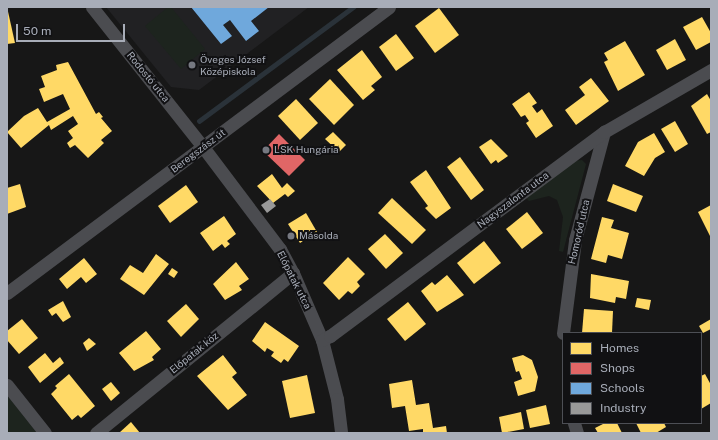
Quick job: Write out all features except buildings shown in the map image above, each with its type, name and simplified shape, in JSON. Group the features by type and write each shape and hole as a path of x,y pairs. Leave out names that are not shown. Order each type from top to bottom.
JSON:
{"street":[{"name":"Rodostó utca","path":"92,7 203,147"},
{"name":"Beregszász út","path":"7,293 388,7"},
{"name":"Nagyszalonta utca","path":"322,340 342,328 604,132 711,70"},
{"name":"Homoród utca","path":"563,332 575,240 604,132"},
{"name":"Előpatak utca","path":"203,147 280,249 293,273 322,340 337,399 341,433"},
{"name":"Előpatak köz","path":"96,433 293,273"},
{"path":"7,385 45,433"}],"shaded area":[{"name":"Öveges József Középiskola","path":"106,7 309,7 199,90 171,87"},
{"path":"168,7 171,7 205,49 181,69 145,26"},
{"path":"582,160 586,164 563,252 559,251 563,217 557,200 549,196 529,201 526,198 573,161"},
{"path":"7,395 37,433 7,433"}],"waterway":[{"path":"199,121 353,7"}],"place":[{"name":"Öveges József Középiskola","path":"192,65"},
{"name":"LSK Hungária","path":"266,150"},
{"name":"Másolda","path":"291,236"}]}
